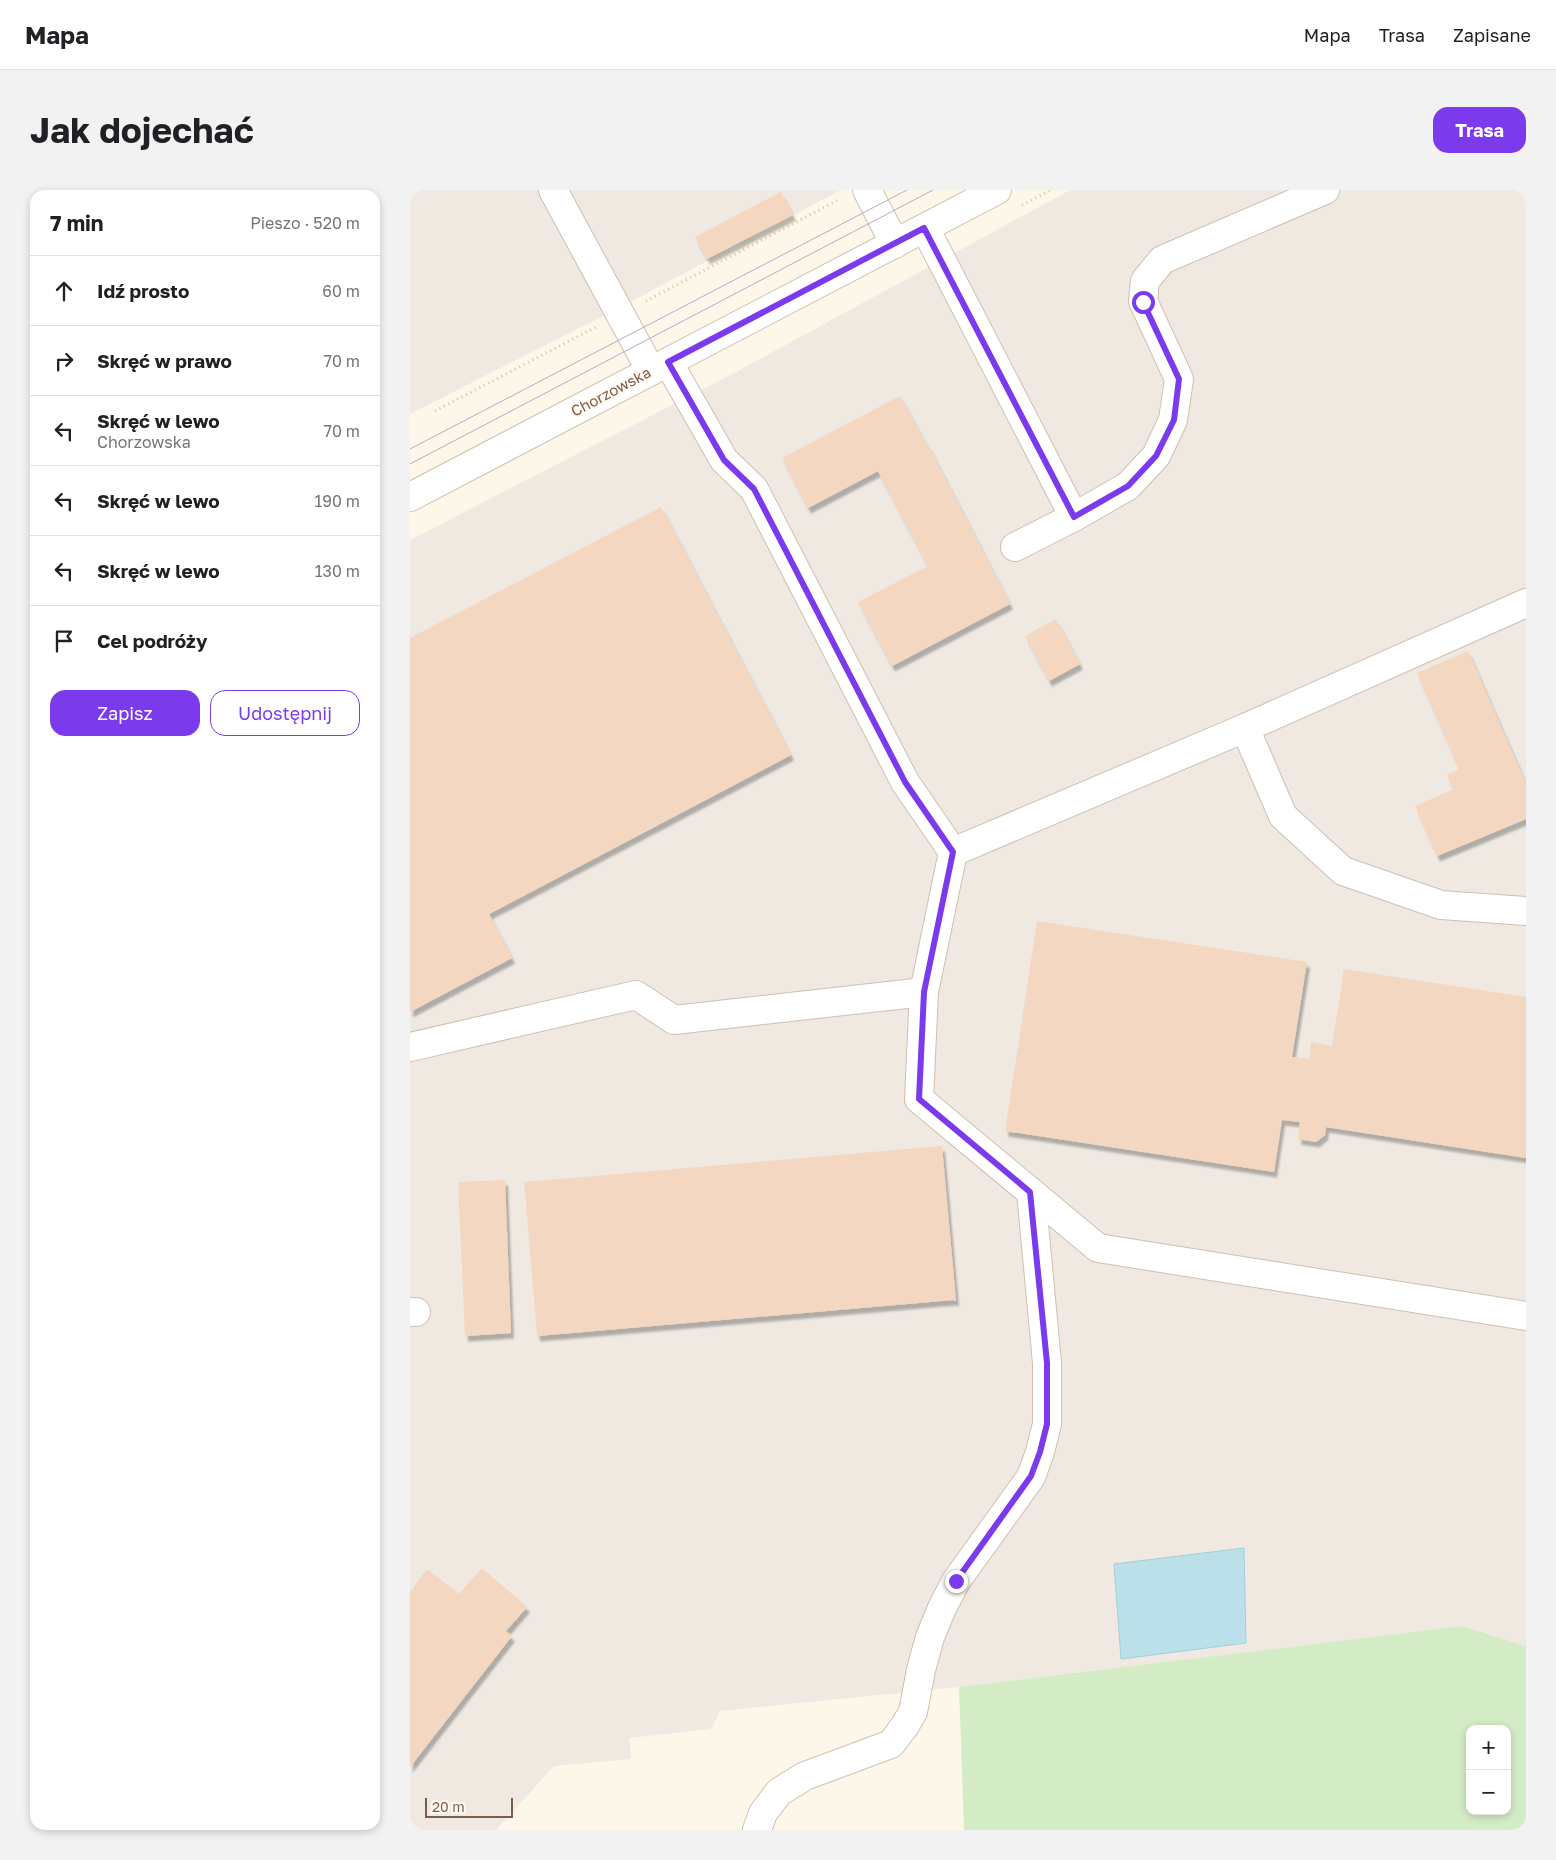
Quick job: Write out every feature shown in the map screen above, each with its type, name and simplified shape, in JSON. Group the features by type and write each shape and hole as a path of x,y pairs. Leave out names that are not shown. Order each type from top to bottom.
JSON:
{"street":[{"path":"553,190 660,367 724,460 754,489 905,782 953,852 924,992 919,1099 1098,1248 1526,1316"},
{"path":"867,190 895,244"},
{"name":"Chorzowska","path":"410,497 997,190"},
{"path":"1015,547 1074,517 1128,486 1156,456 1174,420 1179,379 1143,302 1145,281 1162,260 1325,190"},
{"path":"924,228 1074,517"},
{"path":"953,852 1245,728 1526,603"},
{"path":"1245,728 1284,816 1343,871 1441,905 1526,911"},
{"path":"410,1047 636,994 674,1020 924,992"},
{"path":"757,1830 763,1813 779,1792 805,1776 891,1744 913,1712 926,1654 942,1608 956,1581 1031,1476 1040,1452 1047,1424 1047,1363 1030,1192"}],"shaded area":[{"path":"410,190 841,190 617,309 410,414"},
{"path":"1070,190 1526,190 1526,1646 1462,1626 959,1687 720,1711 711,1729 629,1738 631,1759 554,1766 496,1830 410,1830 410,540 736,372"}],"green space":[{"path":"1462,1626 1526,1646 1526,1830 964,1830 959,1687"}],"water":[{"path":"1244,1548 1246,1643 1121,1659 1114,1564"}],"building":[{"path":"781,192 793,215 707,259 695,237"},
{"path":"900,396 928,445 1010,604 892,666 858,602 928,566 878,471 808,508 782,458"},
{"path":"661,507 791,755 489,914 512,958 410,1012 410,638"},
{"path":"1056,619 1080,664 1049,681 1025,636"},
{"path":"1468,651 1526,784 1526,819 1437,856 1415,806 1454,789 1447,775 1459,769 1417,673"},
{"path":"1037,921 1307,962 1292,1057 1309,1059 1311,1042 1332,1046 1344,969 1526,997 1526,1158 1326,1127 1325,1135 1316,1142 1298,1139 1300,1122 1282,1120 1274,1172 1005,1131"},
{"path":"942,1146 956,1301 537,1336 524,1182"},
{"path":"505,1180 511,1333 465,1336 458,1182"},
{"path":"482,1568 527,1607 506,1631 512,1636 410,1767 410,1592 427,1569 459,1594"}],"tram line":[{"path":"410,449 907,190"},
{"path":"410,464 933,190"}],"route":[{"path":"956,1581 1031,1476 1040,1452 1047,1424 1047,1363 1030,1192 919,1099 924,992 953,852 905,782 754,489 724,460 668,362 924,228 1074,517 1128,486 1156,456 1174,420 1179,379 1143,302"}]}
